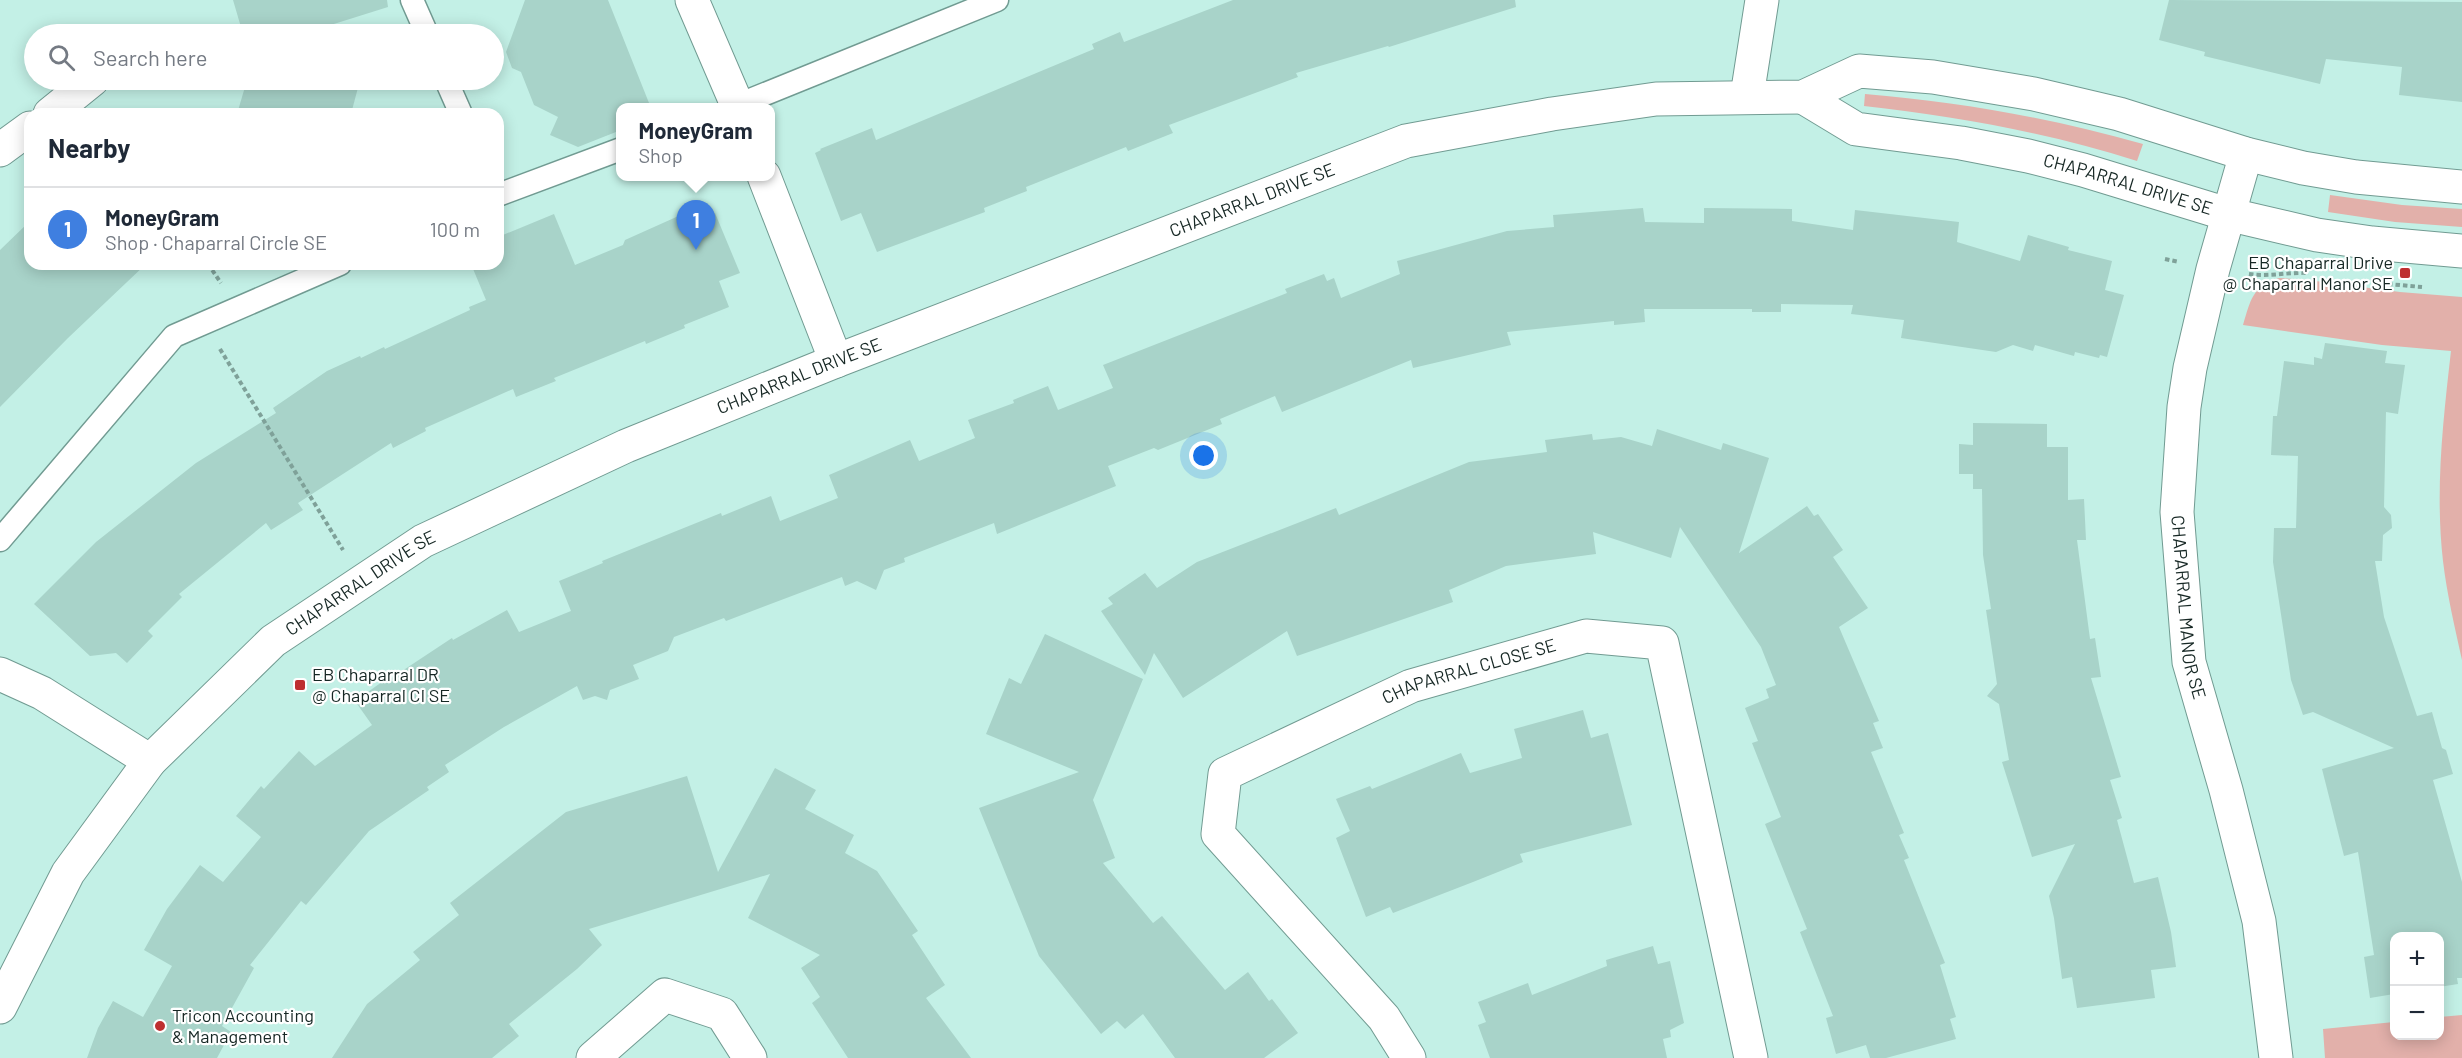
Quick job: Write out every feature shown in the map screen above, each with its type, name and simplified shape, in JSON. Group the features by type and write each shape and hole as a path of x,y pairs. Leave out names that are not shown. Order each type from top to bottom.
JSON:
{"street":[{"path":"692,0 734,103"},
{"path":"1747,96 1762,0"},
{"name":"CHAPARRAL DRIVE SE","path":"0,1007 68,873 150,761 273,641 423,541 605,456 836,361 1406,141 1552,114 1656,99 1803,97 1859,71 1942,79 2034,94 2166,128 2246,154 2356,177 2462,187"},
{"path":"57,108 80,90"},
{"name":"CHAPARRAL DRIVE SE","path":"1803,97 1856,129 1961,143 2028,156 2103,175 2227,214 2344,240 2462,251"},
{"path":"0,150 24,133"},
{"name":"CHAPARRAL MANOR SE","path":"2246,154 2227,214 2188,377 2177,512 2189,662 2226,790 2259,921 2276,1058"},
{"path":"766,181 836,361"},
{"name":"CHAPARRAL CLOSE SE","path":"1409,1058 1384,1018 1218,834 1225,774 1411,686 1586,636 1662,643 1751,1058"},
{"path":"0,674 42,693 150,761"},
{"path":"593,1058 665,994 722,1014 750,1058"}],"lane":[{"path":"412,0 423,24"},
{"path":"746,103 997,0"},
{"path":"450,90 458,108"},
{"path":"504,193 616,151"},
{"path":"0,540 174,336 326,270"}],"path":[{"path":"204,323 362,582"}],"shaded area":[{"path":"1865,94 2005,112 2074,126 2143,144 2137,161 2070,142 2002,127 1864,106"},
{"path":"2330,195 2402,205 2462,209 2462,227 2395,222 2328,212"},
{"path":"2279,278 2462,297 2462,660 2445,574 2440,508 2443,430 2451,351 2382,345 2243,325 2254,295 2263,285"},
{"path":"2462,1015 2462,1058 2325,1058 2323,1029 2390,1022 2390,1040 2444,1040 2444,1017"}],"building":[{"path":"233,0 387,0 388,7 334,24 240,24"},
{"path":"525,0 608,0 649,103 616,103 616,132 578,147 550,135 558,117 534,105 521,72 512,68 506,52"},
{"path":"1233,0 1515,0 1516,7 1389,47 1296,73 1298,77 1169,125 1173,133 1128,151 1126,147 1026,187 1027,191 984,208 985,212 877,252 861,213 841,221 815,153 820,149 872,128 876,140 1094,49 1092,44 1120,32 1124,42"},
{"path":"2169,0 2462,2 2462,102 2399,95 2402,67 2326,59 2320,84 2204,56 2205,52 2159,40"},
{"path":"244,90 357,90 353,108 239,108"},
{"path":"1643,208 1645,222 1704,223 1704,208 1792,209 1792,221 1853,230 1855,210 1959,222 1957,242 2020,261 2028,235 2069,247 2068,250 2112,261 2105,290 2124,295 2107,357 2100,355 2099,358 2075,352 2074,356 2035,345 2033,351 2013,345 1996,352 1901,338 1904,320 1851,314 1853,305 1781,304 1781,312 1752,312 1752,309 1644,309 1645,322 1614,325 1614,321 1507,332 1511,345 1413,368 1411,360 1282,412 1275,396 1220,419 1222,424 1158,450 1154,448 1108,466 1116,486 997,534 994,523 904,558 905,562 884,570 876,590 857,581 845,586 842,577 726,621 724,618 674,637 668,651 633,665 639,679 610,690 607,700 595,696 583,700 577,686 504,727 445,765 449,772 427,787 429,790 369,831 306,905 301,901 250,965 254,968 222,1026 231,1032 217,1058 87,1058 98,1028 113,1001 143,1017 172,966 144,950 167,909 200,865 223,882 261,837 236,816 261,786 264,789 299,751 315,766 372,725 355,701 452,638 453,640 507,610 519,632 571,611 559,581 721,513 722,516 771,496 780,521 838,498 829,475 910,440 919,461 975,438 968,420 1014,403 1013,400 1048,386 1058,410 1113,388 1103,365 1287,293 1285,289 1324,274 1327,281 1334,278 1341,298 1400,274 1397,261 1507,231 1554,227 1553,215"},
{"path":"715,213 740,273 719,281 729,307 684,325 685,328 646,344 645,341 554,378 556,381 516,397 513,389 425,428 426,431 393,448 391,443 298,503 303,510 271,530 266,523 179,594 182,597 148,631 153,636 127,663 116,653 90,656 34,604 96,542 196,463 276,413 273,408 327,371 360,356 361,358 384,347 385,349 470,310 469,307 486,300 474,270 504,270 504,235 554,214 575,265 623,245 625,240 683,214 686,220 694,217 696,221"},
{"path":"24,227 24,270 140,270 0,407 0,250"},
{"path":"2325,343 2387,351 2385,363 2405,365 2398,414 2386,412 2384,507 2391,515 2392,528 2383,535 2382,561 2375,561 2384,617 2417,716 2432,712 2442,748 2446,750 2453,774 2433,780 2462,882 2462,978 2457,978 2458,984 2444,986 2444,932 2390,932 2390,995 2370,998 2364,957 2374,955 2358,852 2344,856 2322,769 2394,748 2313,712 2303,715 2291,680 2273,562 2274,528 2296,528 2298,456 2271,455 2273,416 2277,416 2284,361 2314,365 2314,357 2322,359"},
{"path":"1973,423 2047,424 2047,447 2068,447 2068,500 2084,499 2086,540 2077,540 2090,639 2095,638 2101,677 2091,678 2121,777 2110,780 2122,818 2117,820 2134,883 2158,877 2171,932 2176,967 2151,970 2155,998 2077,1008 2072,977 2062,979 2049,896 2075,844 2032,857 2002,762 2009,760 1999,704 1987,696 1997,684 1986,610 1991,609 1983,555 1982,489 1973,489 1973,474 1959,474 1959,444 1973,445"},
{"path":"1657,429 1721,450 1723,443 1769,458 1739,553 1807,506 1814,516 1818,514 1843,550 1833,557 1868,608 1839,627 1879,721 1873,723 1883,748 1871,752 1904,833 1899,835 1909,858 1904,860 1945,963 1940,965 1956,1017 1950,1019 1956,1039 1886,1058 1870,1058 1866,1045 1836,1054 1826,1018 1833,1016 1800,932 1807,929 1765,824 1781,817 1752,743 1758,741 1745,708 1769,698 1766,689 1776,685 1761,647 1680,527 1671,558 1593,532 1596,554 1506,566 1449,590 1453,602 1297,656 1287,631 1183,698 1154,653 1145,675 1101,611 1113,604 1108,598 1145,573 1157,588 1197,562 1336,508 1339,515 1469,462 1547,452 1545,440 1592,434 1593,440 1621,437 1652,446"},
{"path":"1045,634 1143,679 1093,800 1115,858 1103,863 1153,923 1162,916 1225,990 1248,972 1269,1001 1272,999 1298,1033 1264,1058 1175,1058 1143,1014 1125,1029 1117,1021 1101,1034 1039,956 979,808 1079,772 986,734 1009,678 1021,684"},
{"path":"1583,710 1591,738 1608,733 1632,825 1520,854 1523,862 1393,913 1390,907 1366,917 1336,838 1350,831 1336,799 1370,786 1372,789 1461,753 1470,773 1522,758 1514,729"},
{"path":"775,768 816,790 805,809 854,835 845,853 877,871 918,931 912,935 945,985 926,998 971,1058 848,1058 812,1003 820,997 801,968 820,955 748,918 770,874 589,929 602,945 577,969 509,1024 519,1036 492,1058 332,1058 367,1004 420,960 413,952 459,915 450,903 566,812 687,776 718,872"},
{"path":"1653,946 1658,964 1670,961 1684,1023 1670,1030 1671,1037 1663,1039 1667,1058 1490,1058 1478,1025 1486,1022 1478,1002 1528,983 1532,995 1607,966 1606,960"}],"place":[{"name":"MoneyGram","path":"696,250"},
{"name":"EB Chaparral Drive @ Chaparral Manor SE","path":"2405,273"},
{"name":"EB Chaparral DR @ Chaparral CI SE","path":"300,685"},
{"name":"Tricon Accounting & Management","path":"160,1026"}]}
